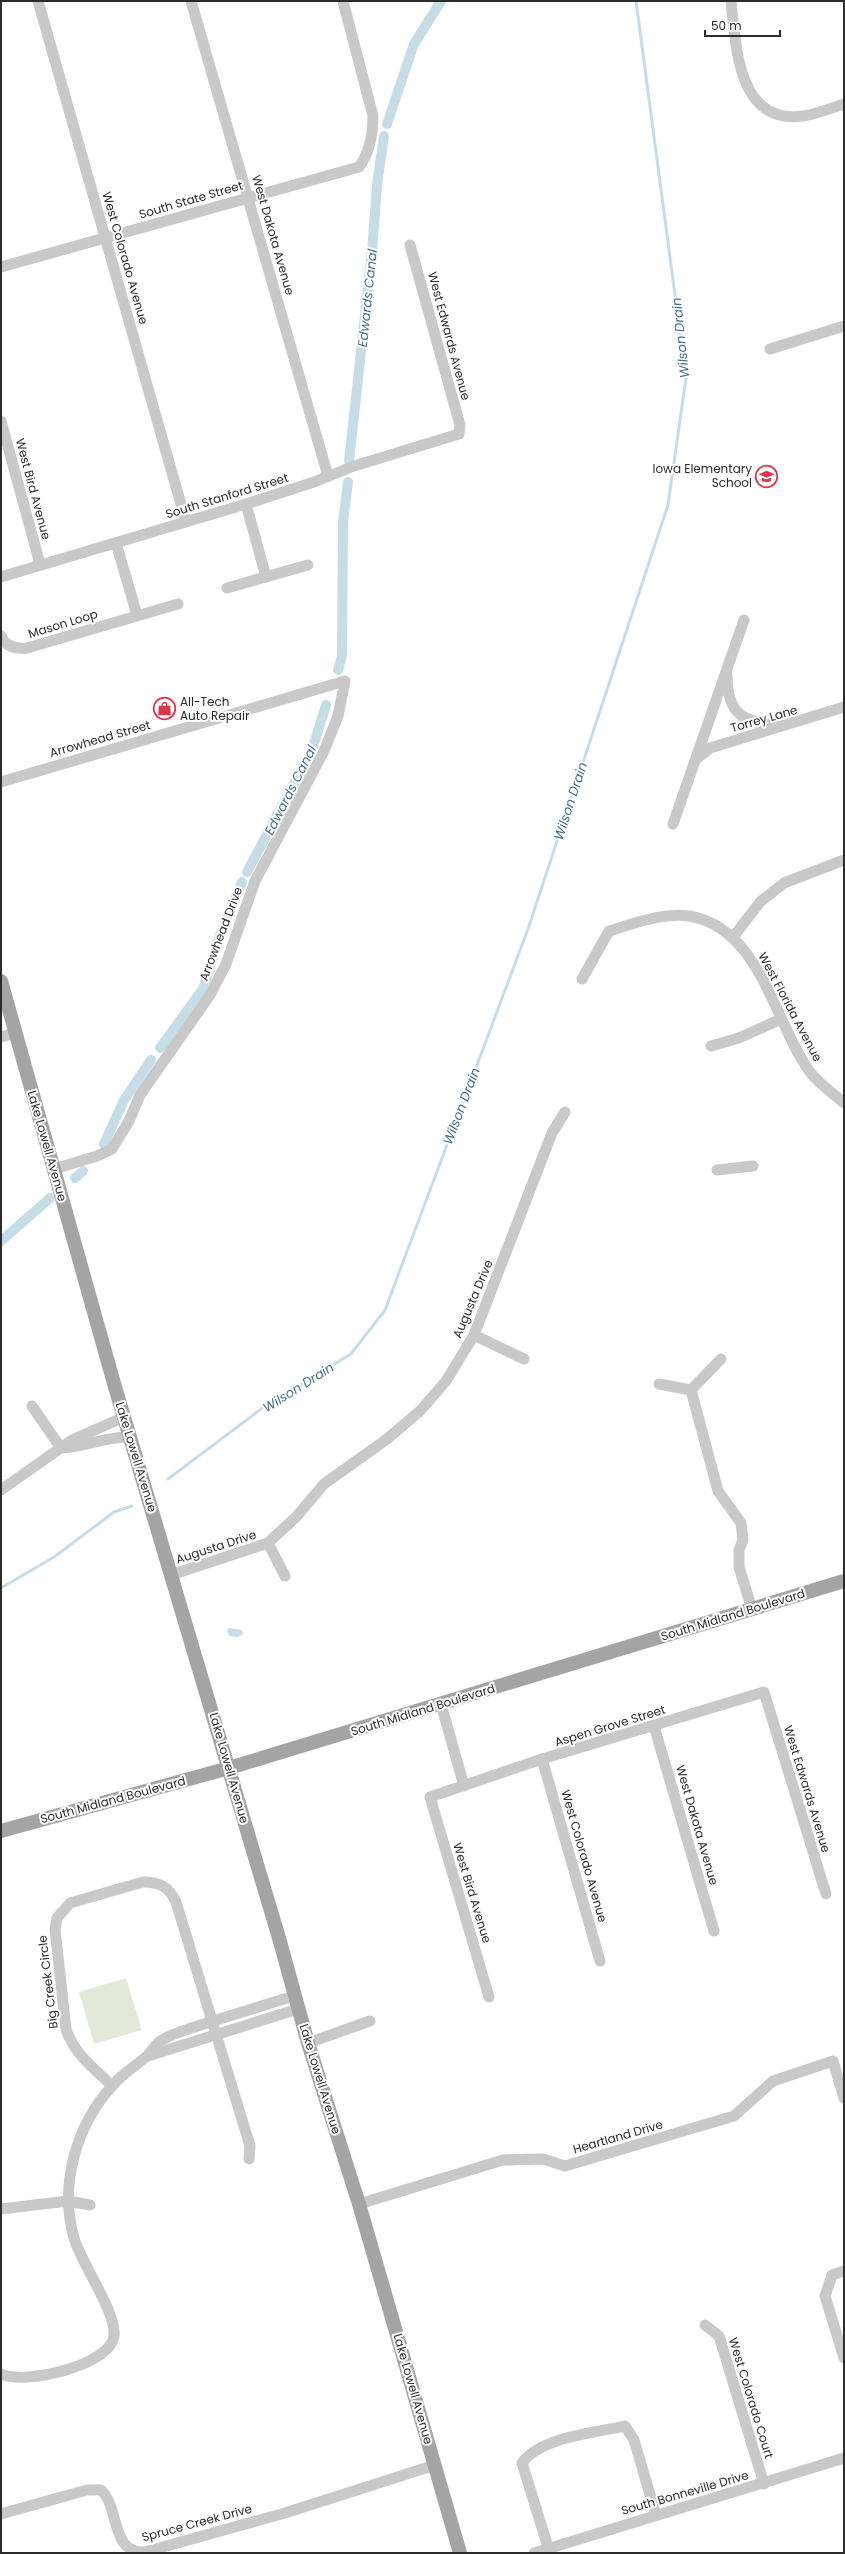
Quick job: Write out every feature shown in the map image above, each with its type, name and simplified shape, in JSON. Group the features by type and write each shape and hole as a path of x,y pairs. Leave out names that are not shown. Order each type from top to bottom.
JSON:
{"main road":[{"name":"Lake Lowell Avenue","path":"1,981 129,1437 229,1768 308,2043 359,2204 460,2553"},
{"name":"South Midland Boulevard","path":"1,1831 229,1768 844,1582"}],"street":[{"name":"West Colorado Avenue","path":"38,1 186,522"},
{"name":"West Dakota Avenue","path":"191,1 328,476"},
{"name":"South State Street","path":"1,267 359,167 367,156 373,132 373,116 343,1"},
{"path":"730,1 739,67 747,88 761,105 777,114 804,116 844,104"},
{"name":"West Edwards Avenue","path":"410,245 460,425 459,434"},
{"path":"770,349 844,326"},
{"name":"West Bird Avenue","path":"1,421 40,564"},
{"name":"South Stanford Street","path":"1,577 40,564 246,504 354,466 459,434"},
{"path":"246,504 266,577"},
{"path":"116,543 137,615"},
{"path":"227,588 308,565"},
{"name":"Mason Loop","path":"1,636 9,646 18,649 28,648 178,604"},
{"path":"673,824 744,620"},
{"path":"727,667 727,691 732,708 751,721 786,726"},
{"name":"Arrowhead Street","path":"1,782 345,681"},
{"name":"Arrowhead Drive","path":"54,1169 97,1156 112,1149 129,1121 140,1095 210,995 226,964 255,881 324,751 338,716 345,681"},
{"name":"Torrey Lane","path":"695,760 710,748 844,707"},
{"path":"582,979 609,931 650,919 688,916 713,923 734,936 760,902 784,883 844,860"},
{"name":"West Florida Avenue","path":"734,936 751,958 811,1073 844,1103"},
{"path":"711,1046 739,1038 781,1018"},
{"path":"1,1037 16,1033"},
{"name":"Augusta Drive","path":"171,1575 268,1543 297,1516 324,1484 387,1439 420,1411 446,1381 474,1335 552,1133 565,1112"},
{"path":"717,1170 753,1166"},
{"path":"474,1335 524,1359"},
{"path":"691,1390 721,1359"},
{"path":"659,1384 691,1390"},
{"path":"691,1390 718,1491 741,1523 743,1540 740,1550 740,1567 752,1609"},
{"path":"32,1406 61,1448"},
{"path":"4,1488 72,1440 124,1417"},
{"path":"61,1448 73,1448 107,1438 129,1437"},
{"name":"Augusta Drive","path":"268,1543 285,1576"},
{"name":"West Edwards Avenue","path":"764,1692 826,1894"},
{"name":"Aspen Grove Street","path":"430,1797 542,1759 764,1692"},
{"path":"442,1704 464,1786"},
{"name":"West Dakota Avenue","path":"654,1726 714,1931"},
{"name":"West Colorado Avenue","path":"542,1759 600,1961"},
{"name":"West Bird Avenue","path":"430,1797 489,1997"},
{"name":"Big Creek Circle","path":"112,2086 77,2052 66,2029 55,1929 57,1918 70,1903 143,1882 162,1885 171,1891 176,1902 250,2146 249,2159"},
{"path":"1,2374 18,2378 40,2376 86,2364 106,2352 111,2344 114,2336 109,2314 76,2244 68,2201 77,2146 89,2119 112,2086 129,2069 148,2056 160,2041 212,2022 294,1996"},
{"path":"148,2056 165,2052 216,2034 298,2009"},
{"path":"308,2043 370,2021"},
{"name":"Heartland Drive","path":"359,2204 503,2160 543,2159 565,2166 734,2116 773,2080 833,2061 844,2098"},
{"path":"1,2209 68,2201 90,2205"},
{"path":"844,2271 832,2275 825,2296 844,2358"},
{"name":"West Colorado Court","path":"705,2325 719,2336 764,2484"},
{"path":"548,2547 522,2463 529,2454 545,2445 624,2426 634,2440 656,2516"},
{"name":"South Bonneville Drive","path":"534,2553 548,2547 764,2484 844,2458"},
{"name":"Spruce Creek Drive","path":"1,2514 87,2490 101,2490 108,2496 124,2545 136,2552 145,2552 285,2513 435,2465"}],"green space":[{"path":"126,1978 142,2030 94,2044 79,1992"}],"water":[{"path":"227,1629 242,1630 243,1634 238,1637 229,1636"}],"waterway":[{"name":"Edwards Canal","path":"387,124 414,44 441,1"},
{"name":"Wilson Drain","path":"168,1479 261,1409 351,1354 385,1310 528,929 668,505 686,378 636,1"},
{"name":"Edwards Canal","path":"349,461 372,251 377,185 384,136"},
{"name":"Edwards Canal","path":"338,670 342,656 343,522 348,482"},
{"name":"Edwards Canal","path":"247,872 312,750 326,705"},
{"name":"Edwards Canal","path":"225,922 242,882"},
{"name":"Edwards Canal","path":"160,1048 203,989 221,932"},
{"name":"Edwards Canal","path":"104,1144 124,1100 151,1060"},
{"name":"Edwards Canal","path":"75,1178 83,1171"},
{"name":"Edwards Canal","path":"1,1241 50,1198"},
{"name":"Wilson Drain","path":"1,1588 54,1557 114,1512 132,1506"}],"place":[{"name":"Iowa Elementary School","path":"767,476"},
{"name":"All-Tech Auto Repair","path":"164,709"}]}
